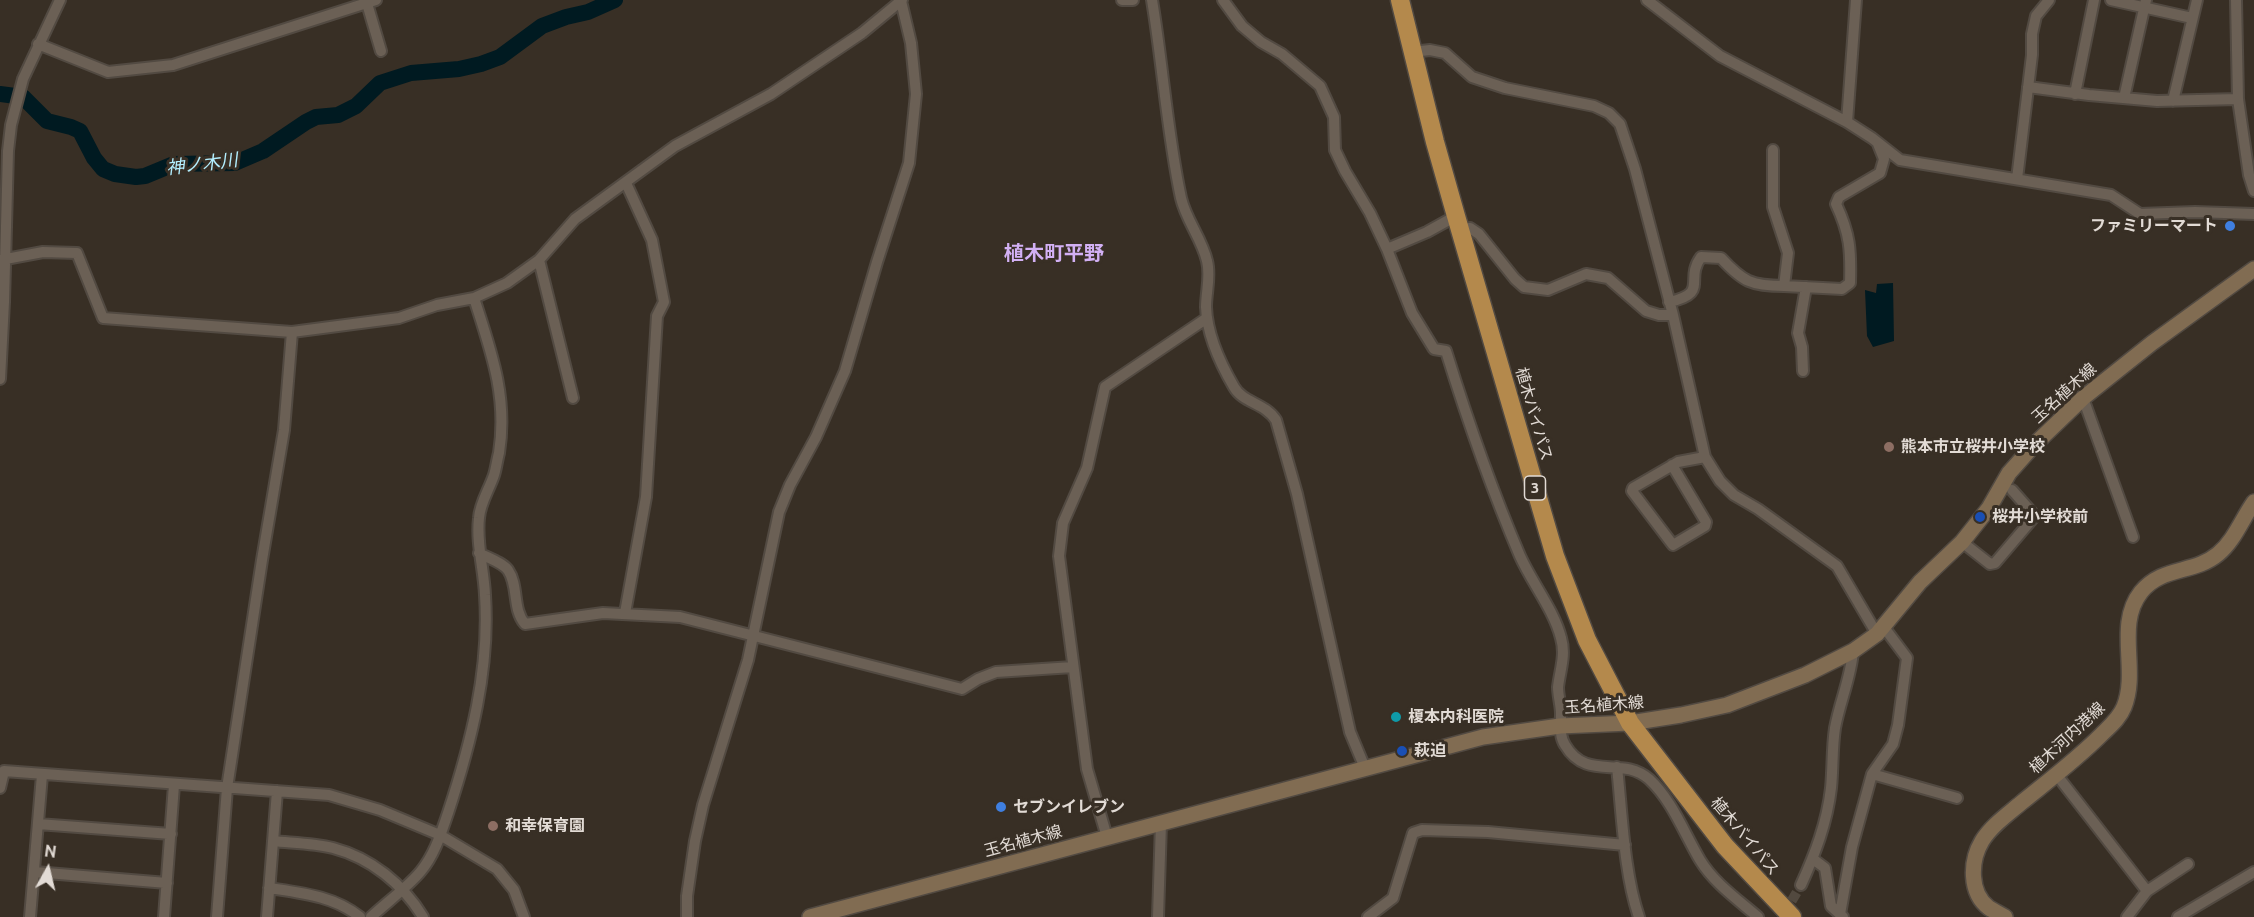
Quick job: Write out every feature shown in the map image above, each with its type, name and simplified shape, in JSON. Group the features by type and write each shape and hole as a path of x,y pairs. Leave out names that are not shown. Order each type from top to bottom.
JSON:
{"highway":[{"name":"植木バイパス","path":"1400,0 1458,223 1555,556 1587,640 1630,723 1725,846 1792,917"}],"main road":[{"name":"玉名植木線","path":"810,917 1483,737 1560,726 1630,723 1681,715 1727,705 1805,675 1853,651 1880,630 1920,582 1962,542 1989,507 2009,473 2034,445 2083,398 2152,343 2254,269"},
{"name":"植木河内港線","path":"2005,917 1988,907 1978,896 1973,880 1974,858 1982,840 2000,821 2090,745 2117,719 2124,706 2128,687 2128,618 2139,595 2151,581 2167,573 2194,566 2217,555 2229,542 2254,502"}],"street":[{"path":"0,379 4,302 2,260 11,125 19,90 60,0"},
{"path":"2,260 43,252 76,253 104,318 292,332 399,318 437,305 474,298 507,283 539,260 575,219 675,146 789,81 862,33 902,0 911,44 916,94 909,163 877,262 846,371 779,512 753,636 703,805 687,896 687,917"},
{"path":"1122,0 1133,0"},
{"path":"1152,0 1166,107 1182,201 1208,262 1207,318 1212,338 1235,390 1261,405 1276,420 1297,494 1350,732 1365,768"},
{"path":"1222,0 1242,26 1261,42 1282,54 1320,86 1334,117 1335,150 1370,213 1412,313 1434,349 1446,351 1496,499 1522,561 1561,637 1564,654 1558,689 1563,743 1572,754 1586,764 1604,768 1634,769 1649,779 1662,795 1718,883 1758,917"},
{"path":"1647,0 1720,56 1847,122 1900,160 2111,195 2140,214 2195,212 2254,214"},
{"path":"1847,122 1856,0"},
{"path":"2017,179 2032,56 2032,34 2036,16 2049,0"},
{"path":"2075,94 2094,0"},
{"path":"2110,0 2145,4 2192,18"},
{"path":"2173,101 2198,0"},
{"path":"2236,0 2238,99 2248,175 2254,191"},
{"path":"38,44 108,72 173,65 369,1 381,51"},
{"path":"2124,98 2145,4"},
{"path":"1412,52 1430,50 1445,53 1472,77 1505,88 1594,106 1609,113 1620,124 1635,169 1670,302 1705,457 1720,482 1734,495 1758,509 1837,566 1880,630 1905,652 1907,658 1899,725 1893,744 1872,774 1852,847 1841,916"},
{"path":"2028,87 2075,94 2173,101 2238,99"},
{"path":"1670,302 1687,298 1694,290 1696,265 1701,257 1721,258 1753,284 1842,290 1850,283 1849,237 1836,204 1839,197 1880,172 1884,159 1877,142"},
{"path":"1773,150 1773,207 1788,253 1784,286"},
{"path":"625,613 646,497 657,316 664,302 652,240 626,183"},
{"path":"1387,249 1427,232 1458,223 1479,234 1524,287 1548,290 1586,274 1608,278 1646,311 1659,315 1673,315"},
{"path":"539,260 573,398"},
{"path":"1803,371 1802,347 1798,333 1806,287"},
{"path":"371,917 421,872 433,854 474,727 483,668 485,594 479,554 478,518 494,475 502,428 501,398 496,368 474,298"},
{"path":"1107,837 1087,769 1059,556 1063,523 1087,468 1106,387 1207,318"},
{"path":"217,917 227,788 284,430 292,332"},
{"path":"2083,398 2133,537"},
{"path":"1672,465 1706,522 1705,526 1673,545 1632,491 1633,488 1672,465 1678,462 1705,457"},
{"path":"1962,542 1990,564 1995,563 2035,516 2012,490"},
{"path":"479,554 507,569 513,582 519,617 525,624 593,614 625,613 680,617 852,659 962,689 996,672 1073,667"},
{"path":"1801,885 1819,845 1831,790 1835,730 1842,696 1852,669 1853,651"},
{"path":"1617,767 1625,845 1635,906 1639,917"},
{"path":"0,788 3,771 328,795 380,810 440,835 497,869 514,890 524,917"},
{"path":"1872,774 1957,798"},
{"path":"2056,774 2147,891"},
{"path":"30,917 42,775"},
{"path":"164,917 174,785"},
{"path":"267,917 277,791"},
{"path":"1158,917 1161,823"},
{"path":"38,824 171,834"},
{"path":"1368,917 1393,897 1413,833 1422,830 1488,832 1625,845"},
{"path":"273,841 332,848 368,862 402,888 423,917"},
{"path":"1813,859 1825,868 1828,876 1828,898 1831,906 1841,916"},
{"path":"2127,917 2147,891 2188,864"},
{"path":"35,872 167,883"},
{"path":"2178,917 2254,872"},
{"path":"270,888 313,894 333,901 360,917"}],"water":[{"path":"1893,283 1894,341 1873,347 1867,336 1865,290 1876,293 1877,284"}],"waterway":[{"name":"神ノ木川","path":"0,94 23,97 47,121 80,131 94,158 103,169 115,174 136,177 145,176 174,164 235,163 263,151 316,117 338,115 356,106 380,83 411,73 459,69 481,64 500,57 542,26 588,12 615,0"}],"tunnel":[{"path":"1784,914 1801,885"}],"place":[{"name":"ファミリーマート","path":"2230,226"},
{"name":"熊本市立桜井小学校","path":"1889,447"},
{"name":"桜井小学校前","path":"1980,517"},
{"name":"榎本内科医院","path":"1396,717"},
{"name":"萩迫","path":"1402,751"},
{"name":"セブンイレブン","path":"1001,807"},
{"name":"和幸保育園","path":"493,826"}],"district":[{"name":"植木町平野","path":"1054,253"}]}
